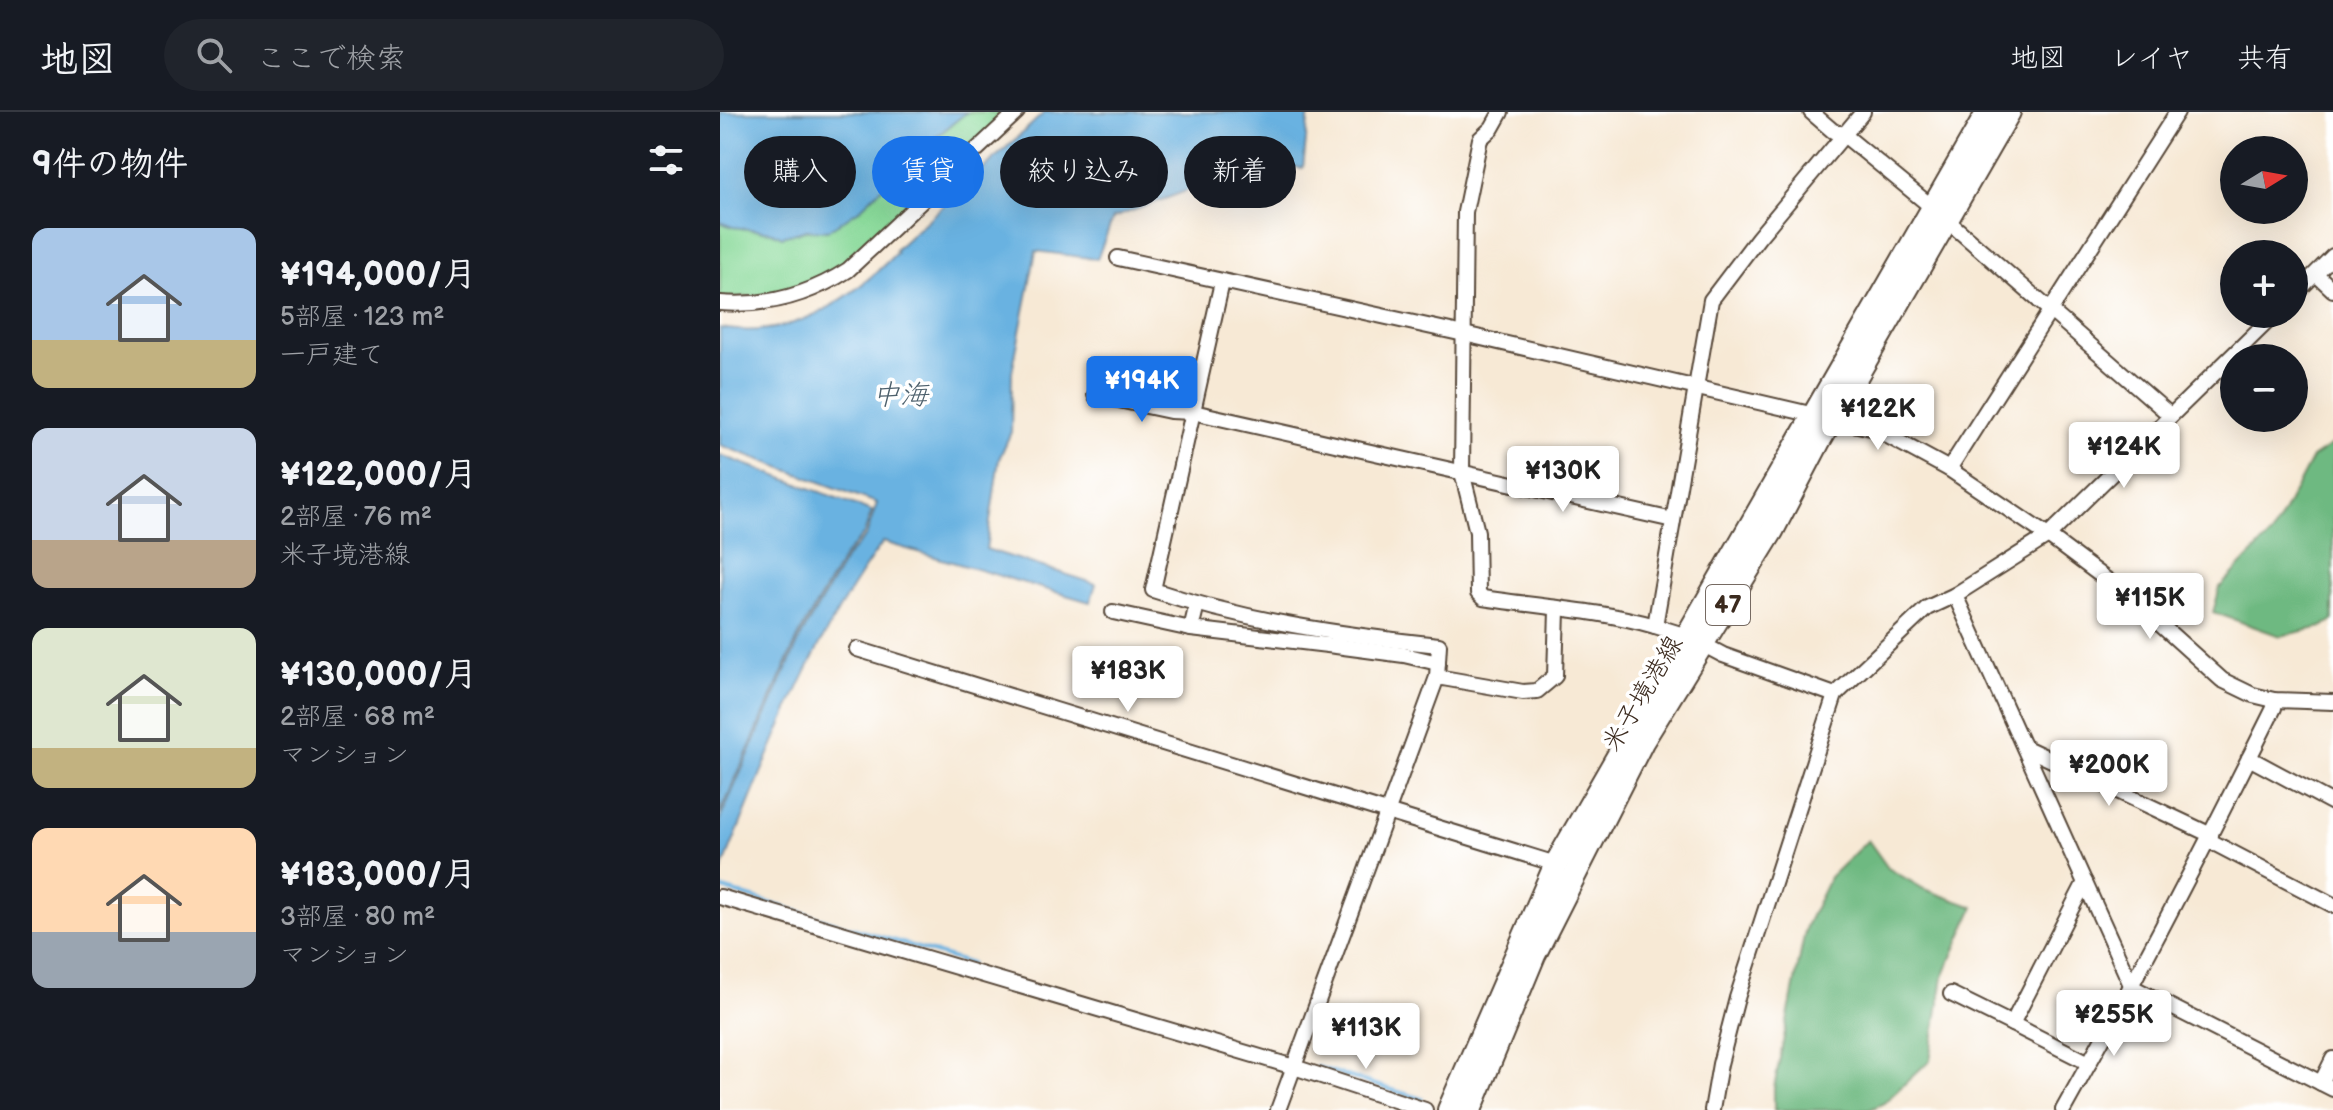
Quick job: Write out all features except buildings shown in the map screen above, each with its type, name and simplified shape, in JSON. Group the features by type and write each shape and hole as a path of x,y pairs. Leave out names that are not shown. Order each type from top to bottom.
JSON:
{"main road":[{"name":"米子境港線","path":"1940,214 1988,112"},
{"name":"米子境港線","path":"1470,1110 1505,1019 1562,898 1696,640 1940,214 2009,112"},
{"name":"米子境港線","path":"1449,1110 1556,864 1696,640"}],"street":[{"path":"720,303 780,300 817,288 848,270 1017,112"},
{"path":"1501,112 1492,128 1480,139 1465,212 1462,472 1477,532 1478,593 1483,598 1557,610 1588,611 1655,626 1696,640 1723,655 1835,695"},
{"path":"1811,112 1833,131 1843,134 1940,214 2170,415"},
{"path":"1655,626 1711,300 1863,112"},
{"path":"1949,469 2177,112"},
{"path":"2308,282 2333,256"},
{"path":"1118,258 1875,429 1949,469 2048,536 2131,598 2222,680 2253,695 2274,700 2333,702"},
{"path":"2316,274 2333,290"},
{"path":"1222,282 1153,590 1337,640"},
{"path":"1712,1110 1737,998 1835,695 1927,608 1955,595 2048,536 2260,328"},
{"path":"1095,395 1170,411 1193,412 1673,520"},
{"path":"1955,595 2132,987 2327,1086 2333,1059"},
{"path":"1191,629 1197,604"},
{"path":"1438,670 1523,692 1537,691 1555,676 1557,610"},
{"path":"1113,612 1191,629 1439,645 1438,670 1278,1110"},
{"path":"857,649 1556,864"},
{"path":"2063,1110 2132,987 2210,837 2274,708 2274,700"},
{"path":"2024,747 2210,837 2333,905"},
{"path":"2249,758 2333,803"},
{"path":"2012,1024 2085,882"},
{"path":"720,897 1294,1067 1425,1110"},
{"path":"1951,994 2089,1063"}],"green space":[{"path":"720,112 1012,112 984,139 984,136 872,136 872,208 911,208 857,259 798,292 720,299"},
{"path":"2333,444 2333,620 2322,627 2280,636 2213,612 2220,587 2272,534 2312,458"},
{"path":"1868,840 1888,868 1924,889 1974,907 1943,977 1930,1060 1884,1103 1869,1110 1774,1110 1774,1088 1806,926 1830,877"}],"water":[{"path":"720,112 967,112 937,136 872,136 872,197 827,231 807,230 782,237 772,232 732,227 720,222"},
{"name":"中海","path":"1045,112 1309,112 1303,168 1296,167 1296,136 1184,136 1184,192 1168,198 1168,136 1019,136"},
{"name":"中海","path":"1000,153 1000,208 1140,208 1113,218 1097,259 1036,251 1012,372 1011,432 999,459 986,549 1096,584 1090,602 883,542 857,580 811,661 772,746 720,875 720,819 802,634 847,556 866,536 877,503 720,445 720,328 746,330 795,323 839,301 879,270 897,252 895,250 941,208 984,208 984,168"},
{"path":"720,455 872,511 864,534 845,555 800,633 720,814"}],"waterway":[{"path":"720,888 971,964"},
{"path":"1317,1067 1422,1099"}]}
